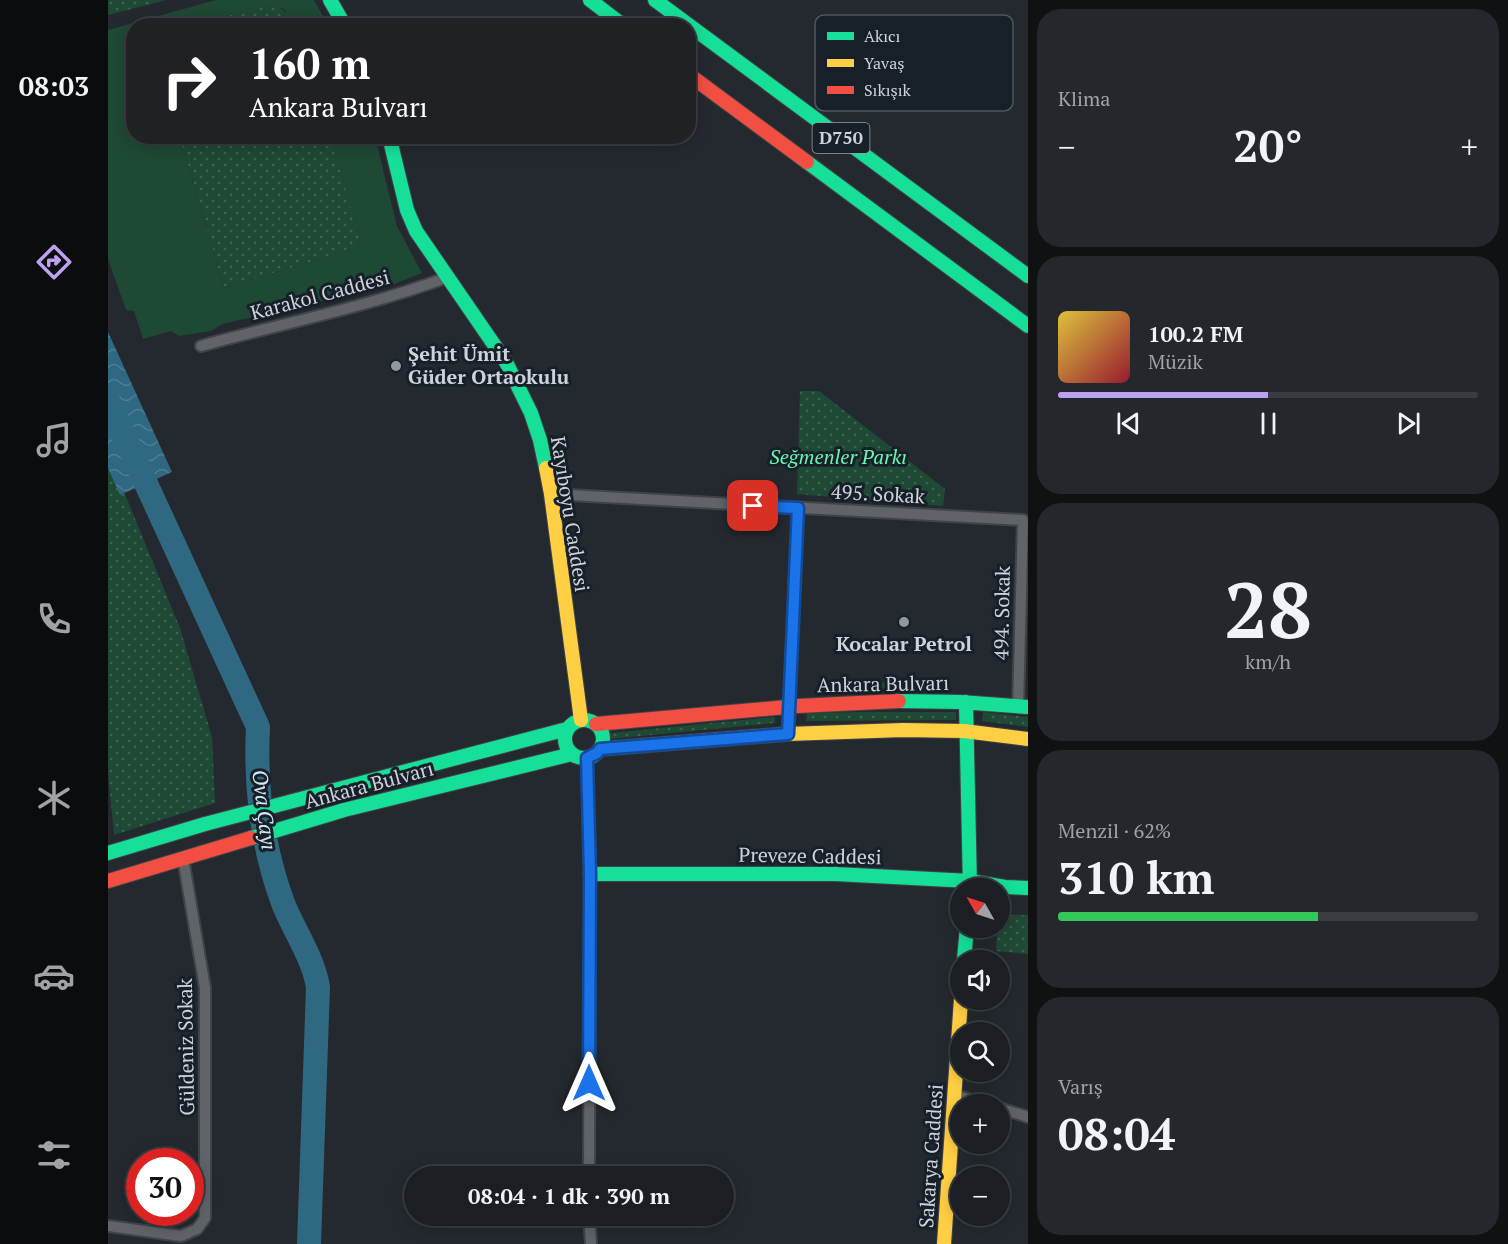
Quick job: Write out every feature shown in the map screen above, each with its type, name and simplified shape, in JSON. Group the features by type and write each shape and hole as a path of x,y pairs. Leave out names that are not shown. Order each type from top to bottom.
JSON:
{"main road":[{"path":"330,0 340,18"},
{"path":"590,0 614,18"},
{"name":"D750","path":"655,0 679,18"},
{"name":"D750","path":"696,30 1028,276"},
{"name":"D750","path":"696,80 1028,326"},
{"name":"Kayıboyu Caddesi","path":"390,144 407,210 426,247 506,362 522,391 540,440 551,494 581,720"},
{"name":"Ankara Bulvarı","path":"108,853 338,788 567,729 581,720 596,724 789,706 911,701 966,702 1023,707"},
{"path":"966,702 964,731 970,878"},
{"path":"788,734 789,706"},
{"path":"587,758 600,749 602,733 596,724"},
{"path":"567,729 566,745 572,754"},
{"path":"600,749 788,734 903,730 964,731 1028,739"},
{"name":"Ankara Bulvarı","path":"108,881 344,810 572,754 587,758"},
{"name":"Preveze Caddesi","path":"590,874 835,874 950,883"},
{"name":"Preveze Caddesi","path":"1010,887 1028,888"},
{"name":"Sakarya Caddesi","path":"954,1094 961,1010"},
{"name":"Sakarya Caddesi","path":"945,1244 950,1154"}],"street":[{"name":"Karakol Caddesi","path":"201,346 348,309 417,289 448,277"},
{"name":"495. Sokak","path":"551,494 1023,520"},
{"path":"789,706 798,508"},
{"name":"494. Sokak","path":"1023,520 1023,707"},
{"path":"587,758 590,874 589,1166"},
{"name":"Güldeniz Sokak","path":"108,1226 175,1235 191,1233 205,1218 205,988 183,858"},
{"path":"1010,1111 1028,1117"},
{"path":"590,1226 591,1244"}],"green space":[{"path":"108,0 166,0 108,15"},
{"path":"216,0 314,0 324,18 291,18 284,9 269,5 219,18 151,18"},
{"path":"262,5 283,9 291,18 219,18"},
{"path":"126,25 126,144 182,144 224,288 362,246 332,144 377,144 397,226 422,273 391,285 222,324 211,331 179,336 171,331 143,339 134,311 126,310 108,259 108,30"},
{"path":"182,144 332,144 363,246 224,288"},
{"name":"Seğmenler Parkı","path":"800,391 819,391 945,489 943,506 797,494"},
{"path":"108,453 180,628 212,737 215,803 114,835 108,773"},
{"path":"909,681 920,691 863,693 873,683"},
{"path":"956,712 956,720 806,721 807,713"},
{"path":"983,712 1028,717 1028,727 982,721"},
{"path":"775,717 775,723 610,739 610,733"},
{"path":"1010,915 1028,915 1028,954 996,950 997,938 1010,938"}],"water":[{"path":"108,332 172,472 120,495 108,468"}],"waterway":[{"name":"Ova Çayı","path":"108,401 258,727 259,794 270,860 283,903 308,955 318,987 309,1244"}],"traffic: fast":[{"path":"330,0 340,18"},
{"path":"590,0 614,18"},
{"path":"655,0 679,18"},
{"path":"696,30 1028,276"},
{"path":"391,144 407,210 416,231 506,362 531,413 546,468"},
{"path":"807,162 1028,326"},
{"path":"899,701 960,702 1028,707"},
{"path":"966,702 970,878"},
{"path":"584,720 591,721 597,726 602,732 603,739 602,746 597,752 591,757 584,758 577,757 571,752 566,746 565,739 566,732 571,726 577,721 584,720"},
{"path":"108,853 205,824 567,729"},
{"path":"251,838 344,810 572,754"},
{"path":"590,874 835,874 970,881 1028,888"},
{"path":"965,950 966,938"}],"traffic: slow":[{"path":"546,468 581,720"},
{"path":"600,749 787,734 903,730 964,731 1028,739"},
{"path":"944,1244 960,1010"}],"traffic: jam":[{"path":"696,80 807,162"},
{"path":"596,724 798,706 899,701"},
{"path":"108,881 251,838"}],"place":[{"name":"Şehit Ümit Güder Ortaokulu","path":"396,366"},
{"name":"Kocalar Petrol","path":"904,622"}],"route":[{"path":"589,1083 590,874 587,758 600,749 788,734 798,508 753,506"}]}
